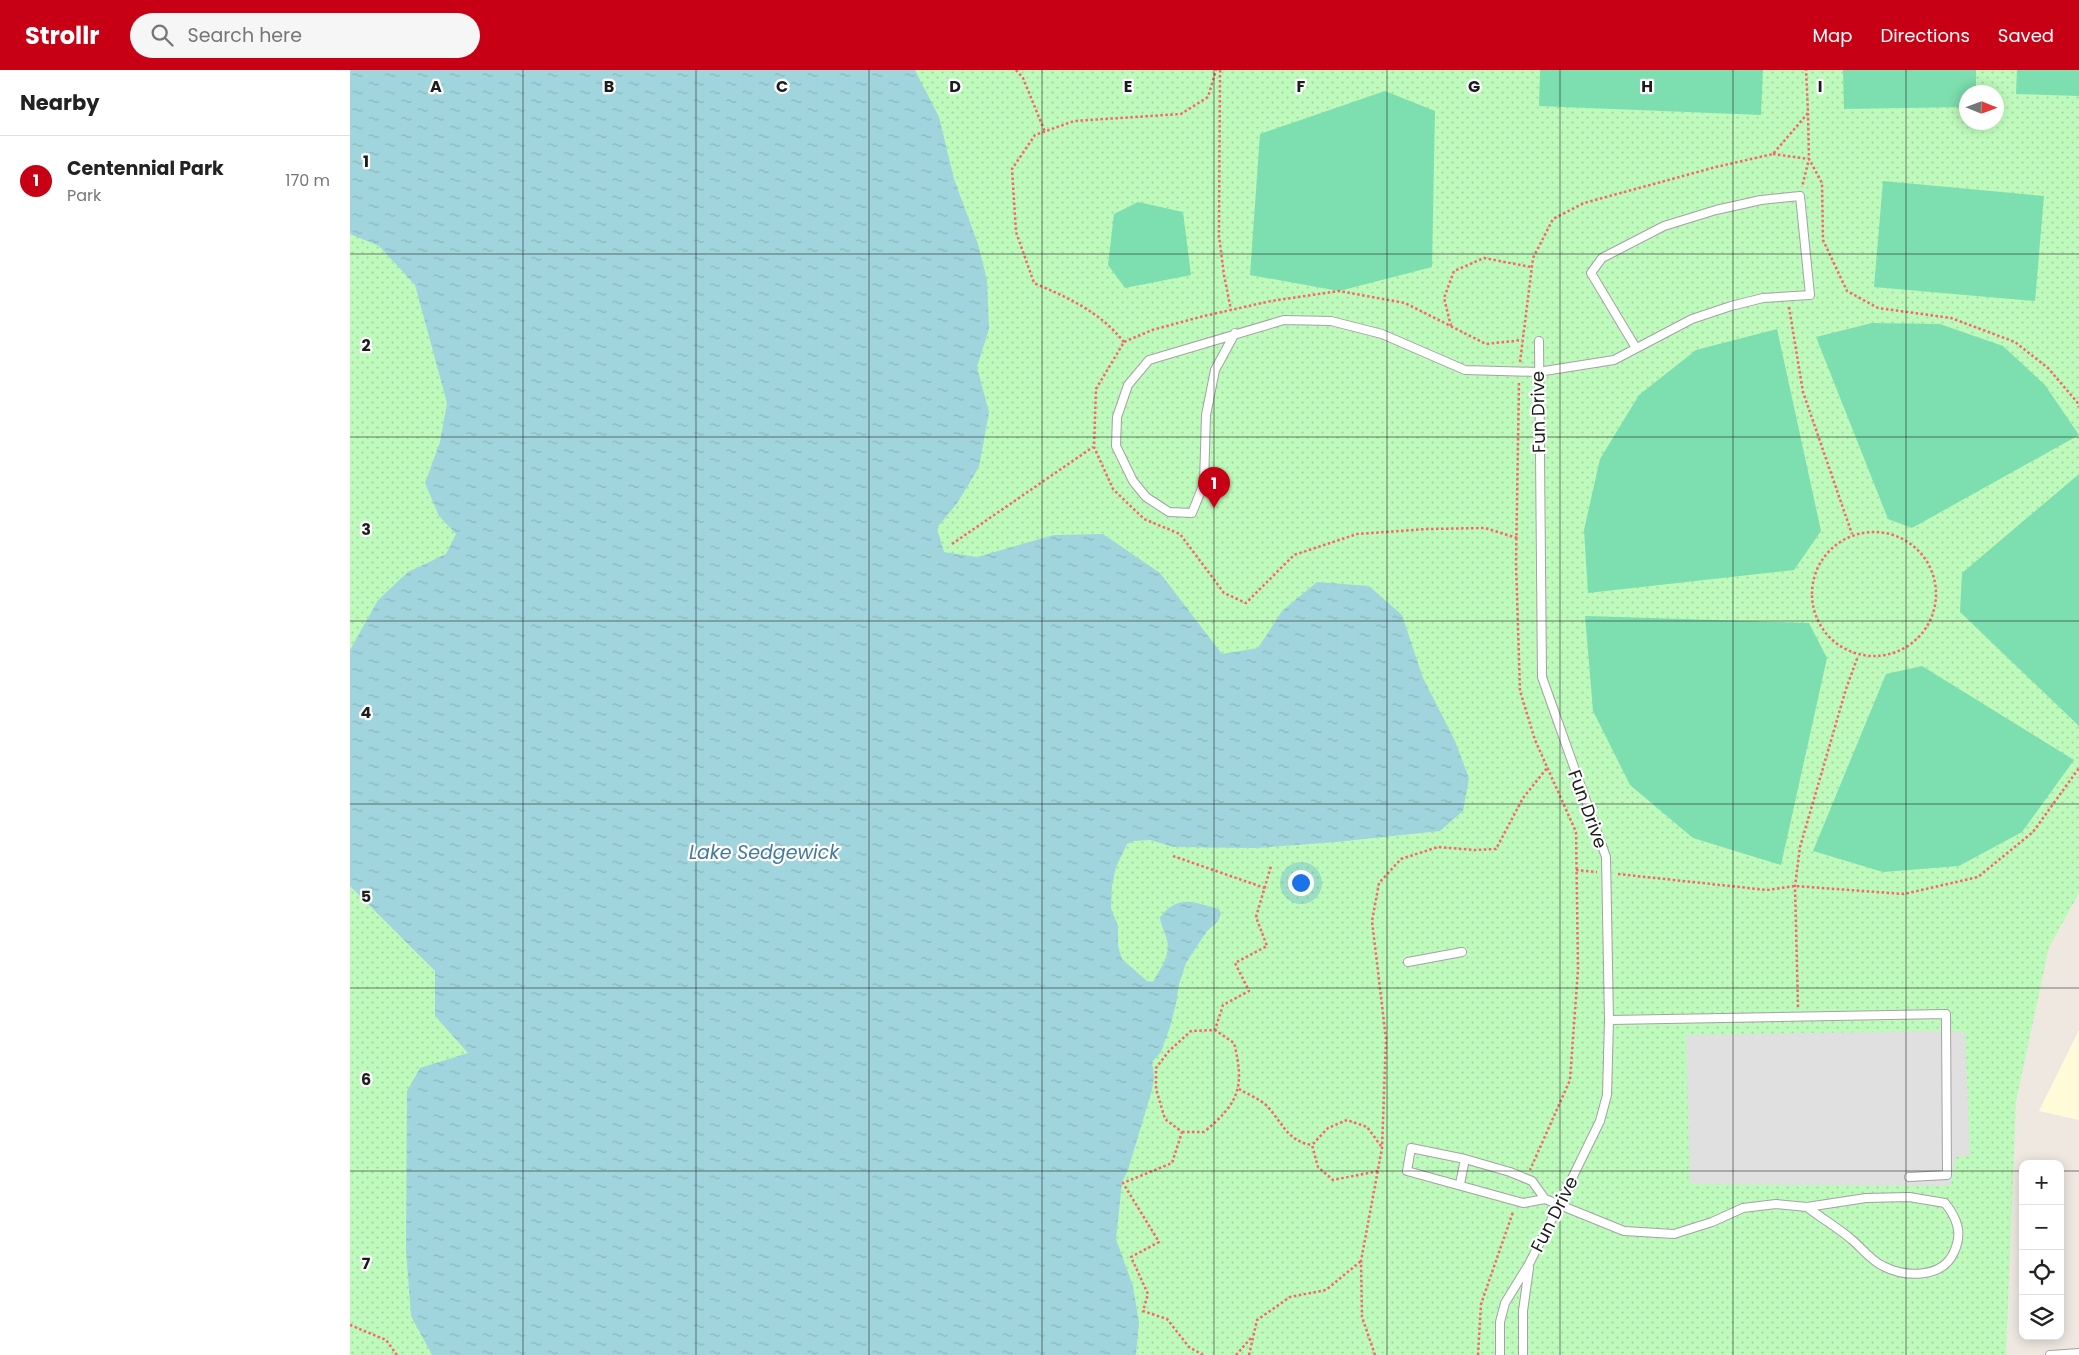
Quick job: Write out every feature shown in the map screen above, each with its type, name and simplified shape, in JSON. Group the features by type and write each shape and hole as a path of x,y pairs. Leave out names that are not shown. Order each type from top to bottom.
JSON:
{"lane":[{"path":"1235,333 1215,370 1206,415 1204,482 1192,513 1169,512 1146,497 1133,481 1116,446 1117,417 1128,385 1149,360 1235,333 1284,320 1331,321 1382,334 1465,370 1538,372 1614,360 1692,319 1731,306 1763,298 1810,295 1800,196 1761,200 1664,226 1602,258 1591,273 1636,348"},
{"name":"Fun Drive","path":"1500,1355 1500,1322 1504,1303 1529,1264 1560,1205 1600,1121 1607,1095 1609,1020 1606,857 1542,677 1539,341"},
{"path":"1408,962 1462,952"},
{"path":"1609,1020 1946,1014 1946,1174 1909,1177"},
{"path":"1545,1199 1532,1181 1465,1159 1411,1148 1407,1171 1517,1201 1545,1199 1624,1231 1674,1234 1712,1222 1743,1208 1776,1204 1807,1207 1866,1198 1909,1197 1945,1203 1955,1217 1959,1242 1952,1257 1938,1270 1923,1274 1906,1272 1883,1266 1850,1238 1807,1207"},
{"path":"1460,1184 1465,1159"},
{"name":"Fun Drive","path":"1523,1355 1523,1311 1529,1264"},
{"path":"2050,1355 2079,1353"}],"path":[{"path":"1016,70 1023,78 1045,132"},
{"path":"1124,342 1111,327 1072,299 1034,283 1016,232 1012,169 1035,135 1074,122 1181,114 1208,97 1216,70"},
{"path":"1220,70 1219,236 1231,310"},
{"path":"1800,196 1809,159 1806,70"},
{"path":"1773,154 1808,113"},
{"path":"1526,1179 1570,1080 1578,968 1576,832 1535,740 1520,691 1517,538 1520,371 1532,258 1554,220 1584,202 1773,154 1809,159"},
{"path":"1809,159 1822,183 1823,240 1847,290 1878,308 1952,318 2015,342 2048,368 2077,402 2079,407"},
{"path":"1451,326 1444,298 1454,271 1484,258 1531,267"},
{"path":"1517,538 1485,528 1428,529 1357,534 1294,555 1246,603 1224,593 1180,534 1144,519 1113,489 1094,447 1096,389 1124,342 1152,330 1231,310 1272,301 1339,291 1405,303 1486,344 1522,340"},
{"path":"1787,296 1803,392 1852,534"},
{"path":"952,544 1094,447"},
{"path":"1876,530 1910,542 1930,566 1937,591 1932,620 1917,640 1894,654 1858,656 1836,645 1814,616 1810,594 1816,566 1834,544 1852,534 1876,530"},
{"path":"1798,1016 1795,886 1800,847 1846,689 1858,656"},
{"path":"1375,1355 1362,1317 1361,1260 1382,1148 1386,1039 1372,921 1379,883 1401,859 1438,847 1475,850 1496,849 1523,798 1547,767"},
{"path":"1576,870 1767,890 1795,886 1904,894 1978,876 2033,832 2079,768"},
{"path":"1173,856 1265,888"},
{"path":"1215,1030 1223,1005 1249,991 1235,962 1267,946 1256,918 1271,866"},
{"path":"1215,1030 1234,1043 1239,1065 1239,1088 1224,1115 1204,1132 1182,1132 1165,1119 1156,1089 1156,1068 1169,1051 1191,1031 1215,1030"},
{"path":"1239,1088 1265,1105 1287,1132 1301,1143 1312,1145"},
{"path":"1312,1145 1328,1128 1346,1120 1367,1127 1382,1148"},
{"path":"1182,1132 1172,1163 1123,1182 1159,1242 1130,1257 1148,1294 1142,1311 1166,1318 1189,1347 1202,1355"},
{"path":"1312,1145 1318,1167 1333,1180 1378,1171"},
{"path":"1478,1355 1481,1304 1517,1201"},
{"path":"1249,1355 1257,1320 1290,1297 1326,1290 1361,1260"},
{"path":"350,1326 386,1340 397,1355"},
{"path":"1236,1355 1252,1337"}],"shaded area":[{"path":"2079,1030 2079,1120 2039,1111"},
{"path":"1965,1032 1970,1156 1956,1157 1950,1186 1690,1184 1686,1035"}],"green space":[{"path":"350,70 2079,70 2079,893 2049,947 2016,1101 2006,1355 350,1355"},
{"path":"1540,70 1763,70 1761,115 1539,106"},
{"path":"1843,70 1976,70 1976,85 1959,85 1959,107 1844,109"},
{"path":"2017,70 2079,70 2079,96 2016,94"},
{"path":"1385,91 1435,111 1432,267 1339,291 1250,275 1260,134"},
{"path":"1883,181 2044,196 2035,301 1874,287"},
{"path":"1138,202 1183,212 1191,275 1125,288 1108,265 1114,214"},
{"path":"1872,323 1940,324 2003,346 2045,385 2079,435 1912,528 1888,519 1816,337"},
{"path":"1777,329 1821,531 1794,570 1588,593 1584,530 1600,459 1639,395 1696,350"},
{"path":"2079,474 2079,726 1960,612 1962,573"},
{"path":"1585,616 1809,623 1827,658 1781,865 1693,838 1630,785 1593,711"},
{"path":"1922,666 2074,760 2022,832 1959,866 1883,872 1813,851 1886,674"}],"water":[{"name":"Lake Sedgewick","path":"350,70 915,70 939,117 954,179 978,244 987,280 989,329 977,367 989,412 979,467 958,502 937,528 944,552 977,557 1054,535 1103,534 1160,573 1222,654 1258,648 1282,611 1317,582 1369,586 1402,615 1423,678 1455,741 1469,778 1463,811 1440,831 1336,842 1256,848 1174,847 1150,840 1134,841 1127,844 1116,867 1112,886 1111,908 1118,926 1118,946 1122,959 1147,981 1153,982 1166,956 1168,946 1160,917 1167,910 1181,902 1188,902 1219,909 1221,914 1218,921 1207,931 1186,963 1179,984 1170,1027 1161,1052 1152,1062 1154,1077 1152,1090 1128,1170 1122,1182 1116,1239 1133,1286 1139,1323 1136,1355 432,1355 411,1316 406,1250 407,1091 420,1068 468,1053 435,1016 435,971 350,886 350,650 378,600 408,572 446,554 456,534 439,516 425,483 440,442 447,403 415,285 379,246 350,234"}],"place":[{"name":"Centennial Park","path":"1214,508"}]}
